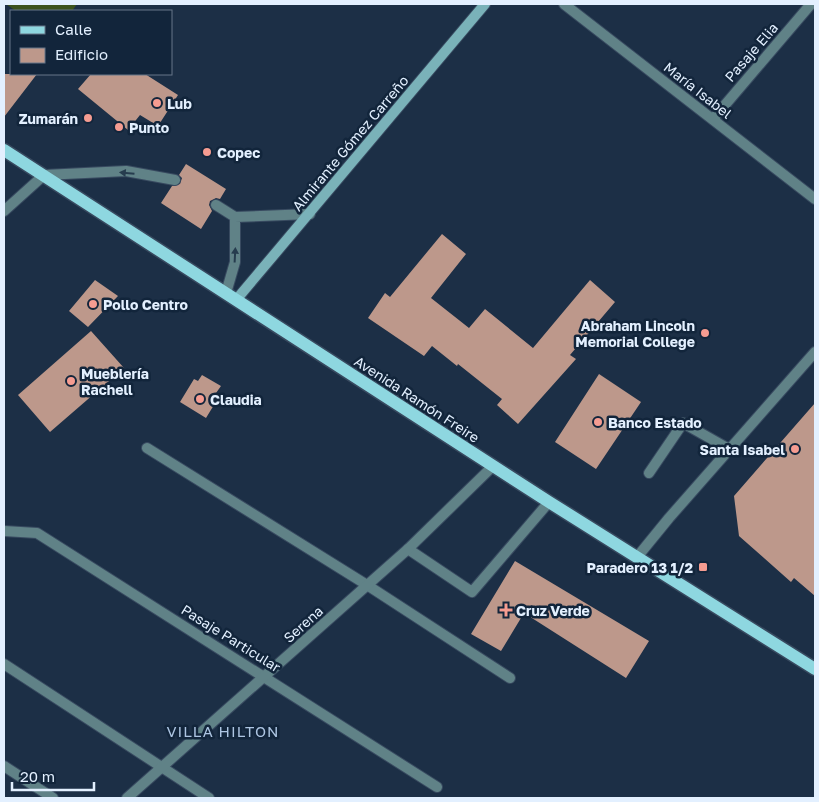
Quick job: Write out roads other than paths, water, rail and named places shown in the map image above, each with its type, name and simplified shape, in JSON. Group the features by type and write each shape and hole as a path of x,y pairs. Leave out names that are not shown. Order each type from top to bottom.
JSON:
{"main road":[{"name":"Almirante Gómez Carreño","path":"231,296 310,214 485,4"},
{"name":"Avenida Ramón Freire","path":"4,150 549,502 638,556 815,669"}],"street":[{"name":"María Isabel","path":"564,4 815,199"},
{"name":"Pasaje Elia","path":"713,120 811,4"},
{"path":"4,211 44,175 126,172 176,180"},
{"path":"216,205 235,217 310,214"},
{"path":"231,296 235,262 235,217"},
{"path":"638,556 815,352"},
{"path":"649,473 683,423 730,449"},
{"path":"148,448 367,585 510,678"},
{"name":"Serena","path":"128,798 408,549 493,466"},
{"path":"408,549 472,592 549,502"},
{"name":"Pasaje Particular","path":"4,531 37,533 265,676 437,787"},
{"path":"4,664 209,798"},
{"path":"4,766 52,798"}],"place":[{"name":"Lub","path":"157,103"},
{"name":"Zumarán","path":"88,118"},
{"name":"Punto","path":"119,127"},
{"name":"Copec","path":"207,152"},
{"name":"Pollo Centro","path":"93,304"},
{"name":"Abraham Lincoln Memorial College","path":"705,333"},
{"name":"Mueblería Rachell","path":"71,381"},
{"name":"Claudia","path":"200,399"},
{"name":"Banco Estado","path":"598,422"},
{"name":"Santa Isabel","path":"795,449"},
{"name":"Paradero 13 1/2","path":"703,567"},
{"name":"Cruz Verde","path":"506,610"}],"district":[{"name":"VILLA HILTON","path":"223,731"}]}
